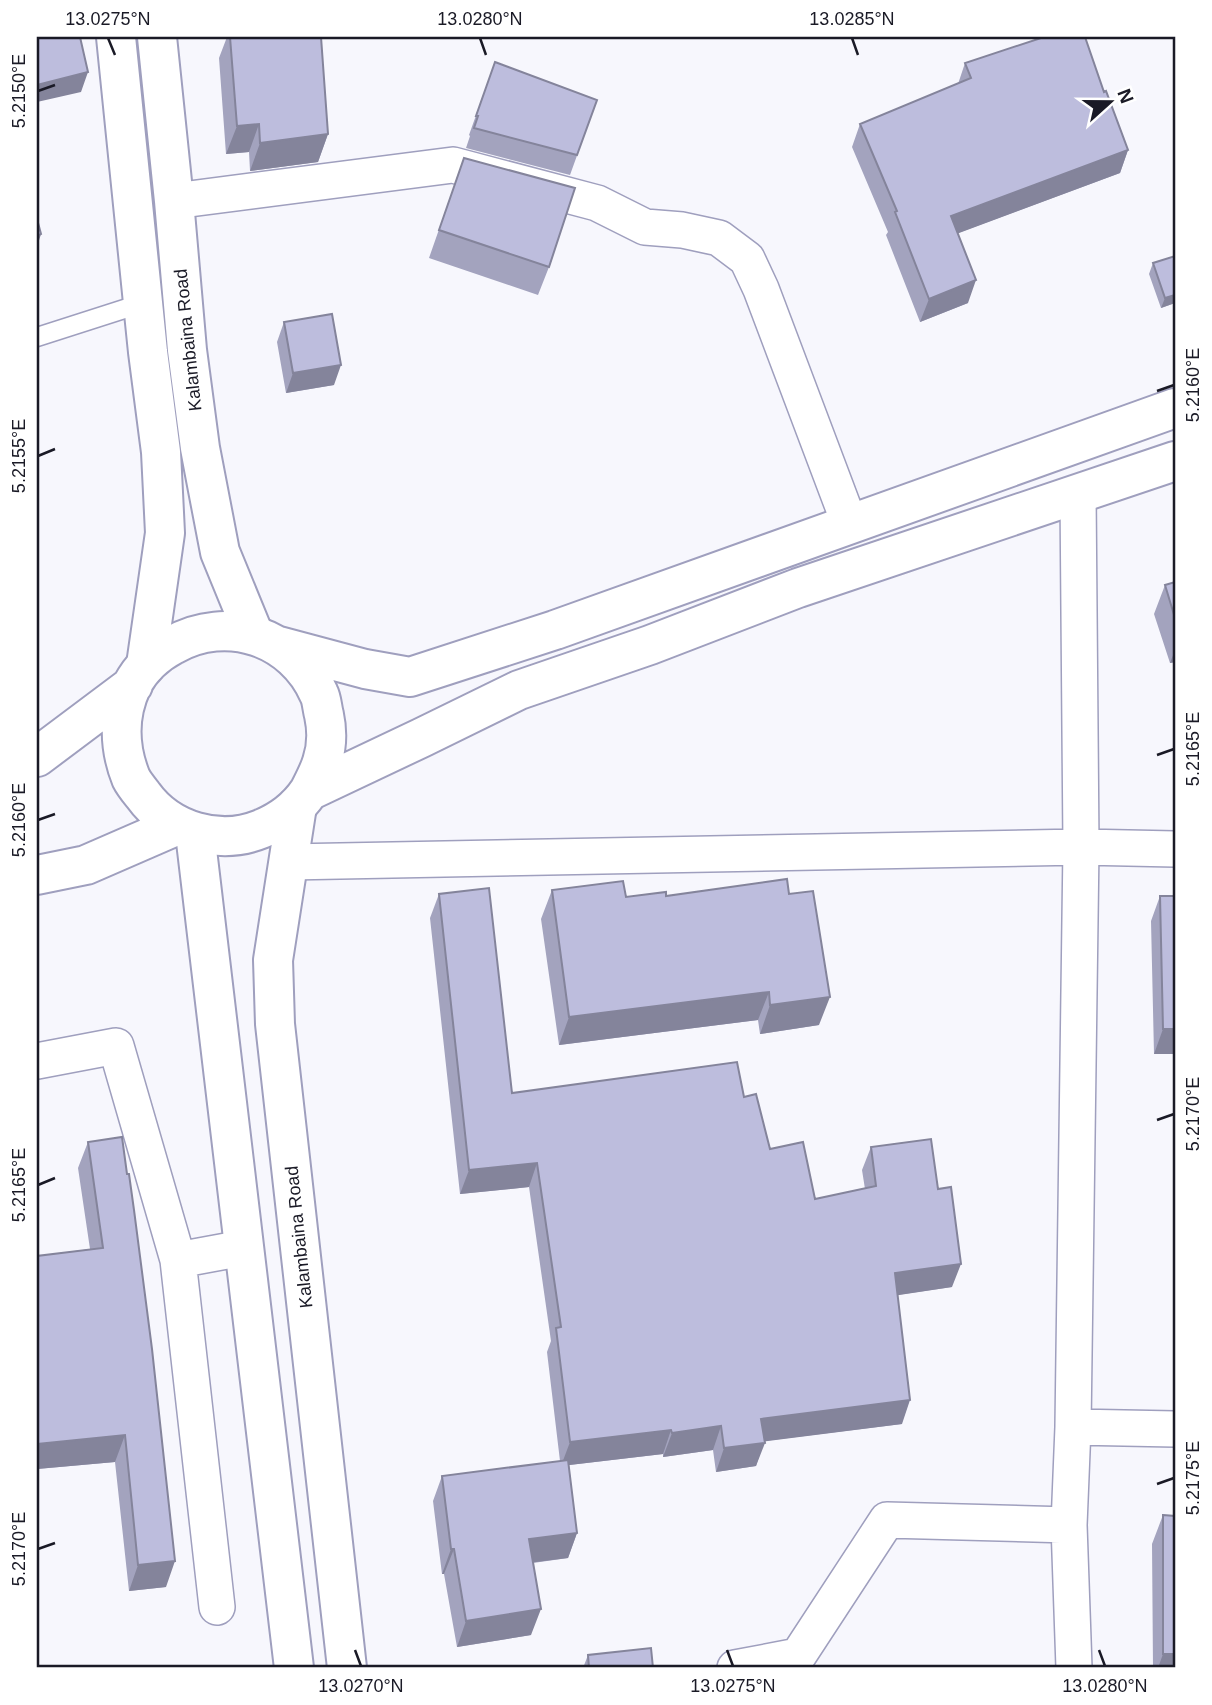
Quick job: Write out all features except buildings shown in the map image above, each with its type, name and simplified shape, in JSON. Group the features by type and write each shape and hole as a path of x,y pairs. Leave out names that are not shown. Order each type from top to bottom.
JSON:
{"main road":[{"path":"116,37 161,452 165,533 139,675 122,716 122,749 132,780 151,806 186,829 222,837 250,834 276,823 303,798 519,690 650,645 798,588 1175,461"},
{"name":"Kalambaina Road","path":"157,37 187,350 200,448 220,552 265,640"},
{"path":"37,757 139,675 164,650 184,638 207,632 231,631 365,669 410,677 555,630 1175,408"},
{"path":"265,640 302,667 319,695 322,706 327,727 323,761 303,798"},
{"name":"Kalambaina Road","path":"303,798 288,862 273,960 275,1024 347,1668"},
{"path":"37,875 86,864 186,829"},
{"path":"186,829 243,1248 293,1668"}],"street":[{"path":"174,201 453,165 597,203 645,227 682,230 719,238 747,259 761,289 850,525"},
{"path":"1074,1668 1069,1525 1073,1427 1081,847 1078,494"},
{"path":"288,862 1081,847 1175,849"},
{"path":"37,1061 116,1046 178,1259 217,1607"},
{"path":"178,1259 243,1248"},
{"path":"1073,1427 1175,1429"},
{"path":"735,1668 795,1662 887,1520 1069,1525"}],"lane":[{"path":"37,337 143,303"}]}
